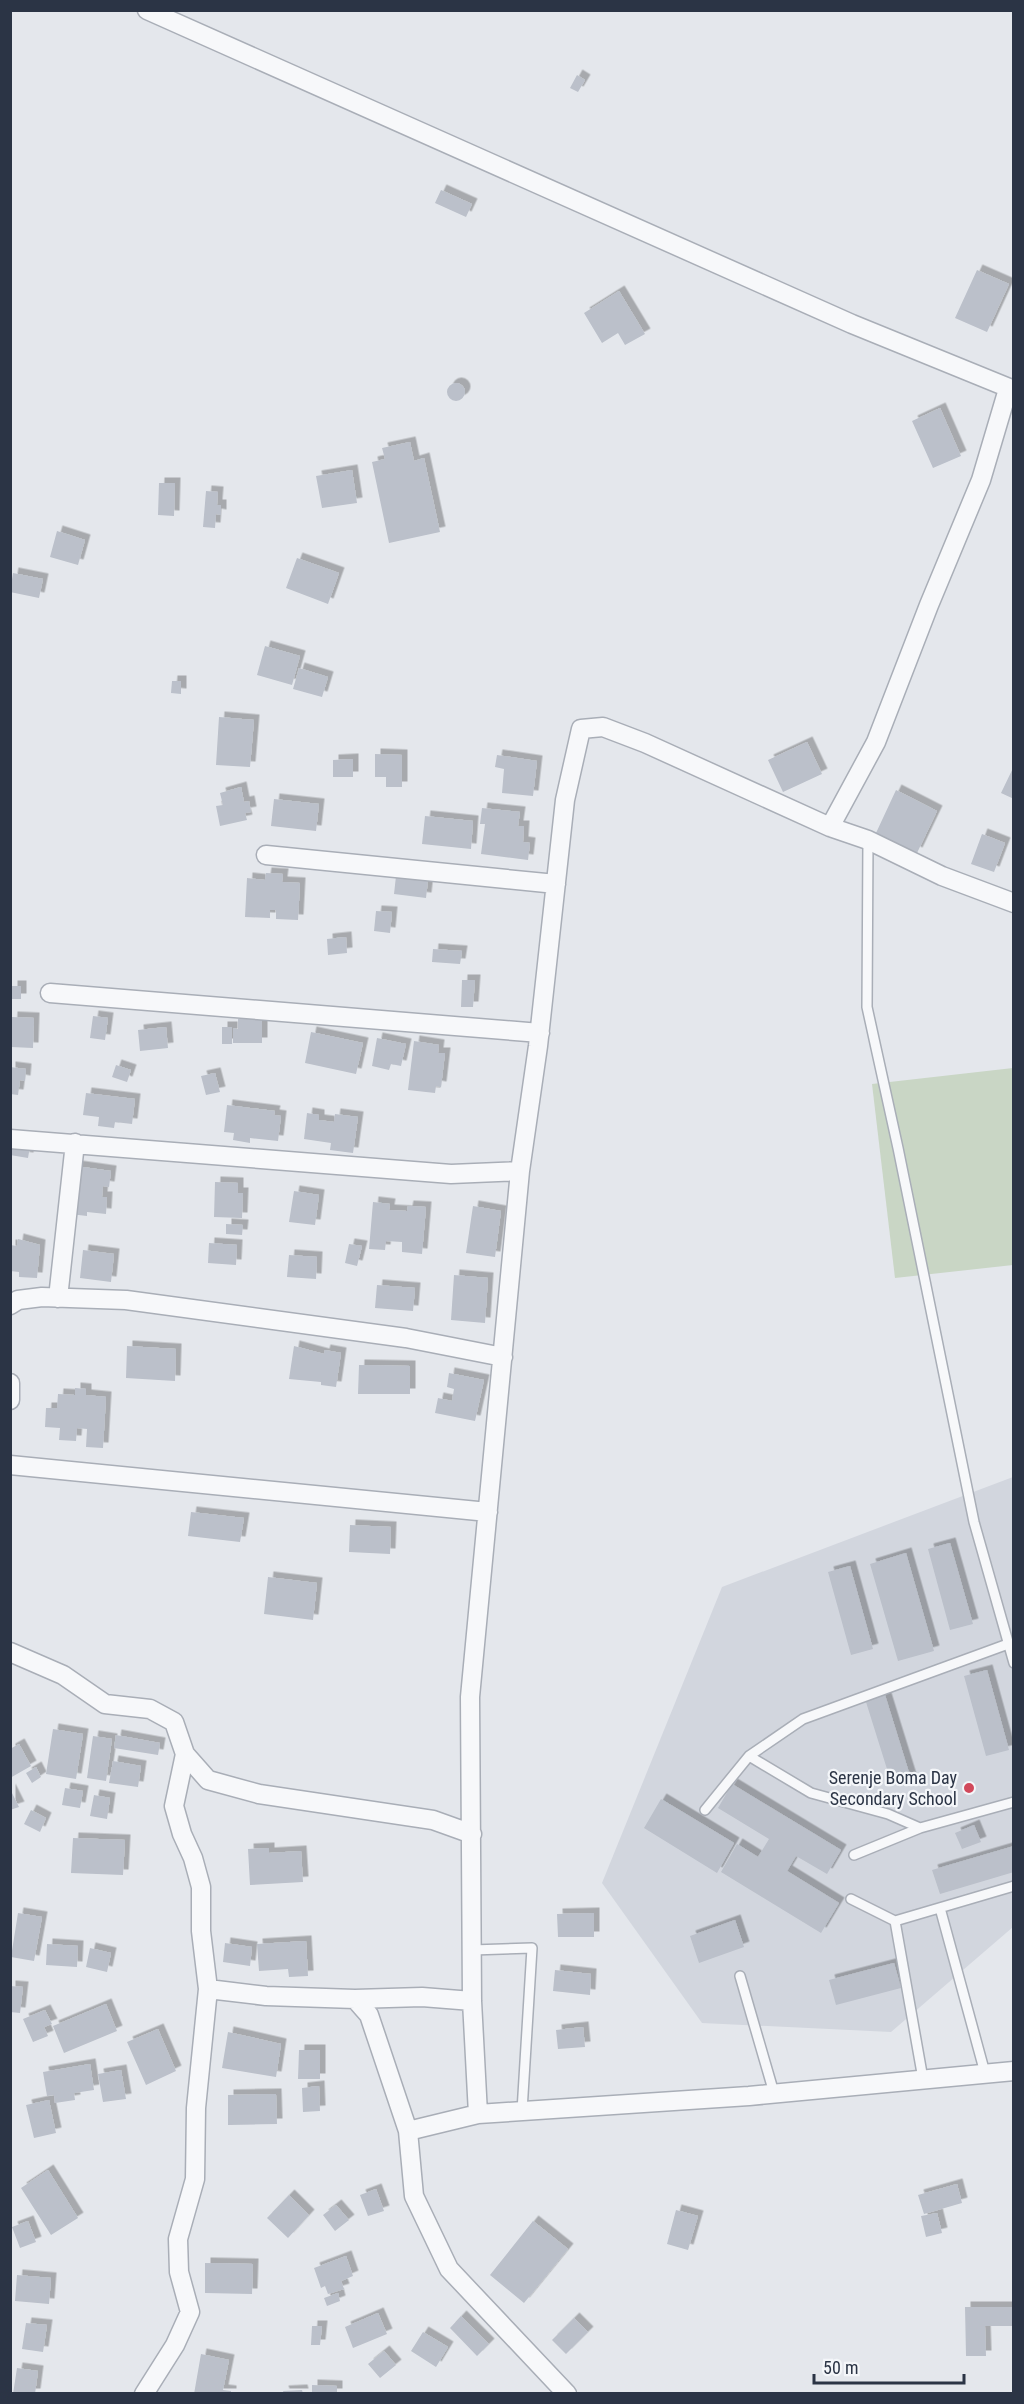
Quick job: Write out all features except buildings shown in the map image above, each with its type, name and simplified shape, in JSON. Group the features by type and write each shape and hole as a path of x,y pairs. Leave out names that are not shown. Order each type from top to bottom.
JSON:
{"street":[{"path":"147,10 852,324 1011,390 981,480 876,742 830,827"},
{"path":"478,2114 472,2001 470,1697 520,1171 540,1032 565,800 581,729 603,727 645,743 830,827 868,840 942,876 1014,903"},
{"path":"266,855 556,884"},
{"path":"50,993 540,1032"},
{"path":"10,1139 451,1174 520,1171"},
{"path":"58,1298 75,1143"},
{"path":"10,1305 18,1300 58,1298 126,1300 406,1338 502,1357"},
{"path":"10,1383 10,1400"},
{"path":"10,1465 488,1512"},
{"path":"10,1652 63,1676 105,1704 150,1709 174,1722 184,1754 208,1780 259,1794 433,1820 472,1834"},
{"path":"144,2394 175,2345 190,2312 179,2272 178,2239 195,2179 196,2108 208,1989 201,1931 201,1887 174,1806 184,1754"},
{"path":"208,1989 266,1996 355,1999 422,1997 472,2001"},
{"path":"355,1999 369,2014 408,2130 414,2196 449,2269 567,2394"},
{"path":"408,2130 478,2114 774,2093 1014,2071"}],"lane":[{"path":"868,840 867,1007 974,1522 1014,1663"},
{"path":"705,1810 749,1756 803,1719 1008,1644"},
{"path":"749,1756 811,1793 888,1814 920,1828"},
{"path":"854,1855 920,1828 1014,1802"},
{"path":"851,1899 895,1921 1014,1886"},
{"path":"940,1908 986,2073"},
{"path":"895,1921 923,2079"},
{"path":"472,1950 532,1948 522,2111"},
{"path":"740,1976 774,2093"}],"shaded area":[{"path":"1013,1477 1013,1927 891,2032 702,2023 602,1883 722,1587"}],"green space":[{"path":"1013,1068 1013,1265 895,1278 872,1084"}],"place":[{"name":"Serenje Boma Day Secondary School","path":"969,1788"}]}
